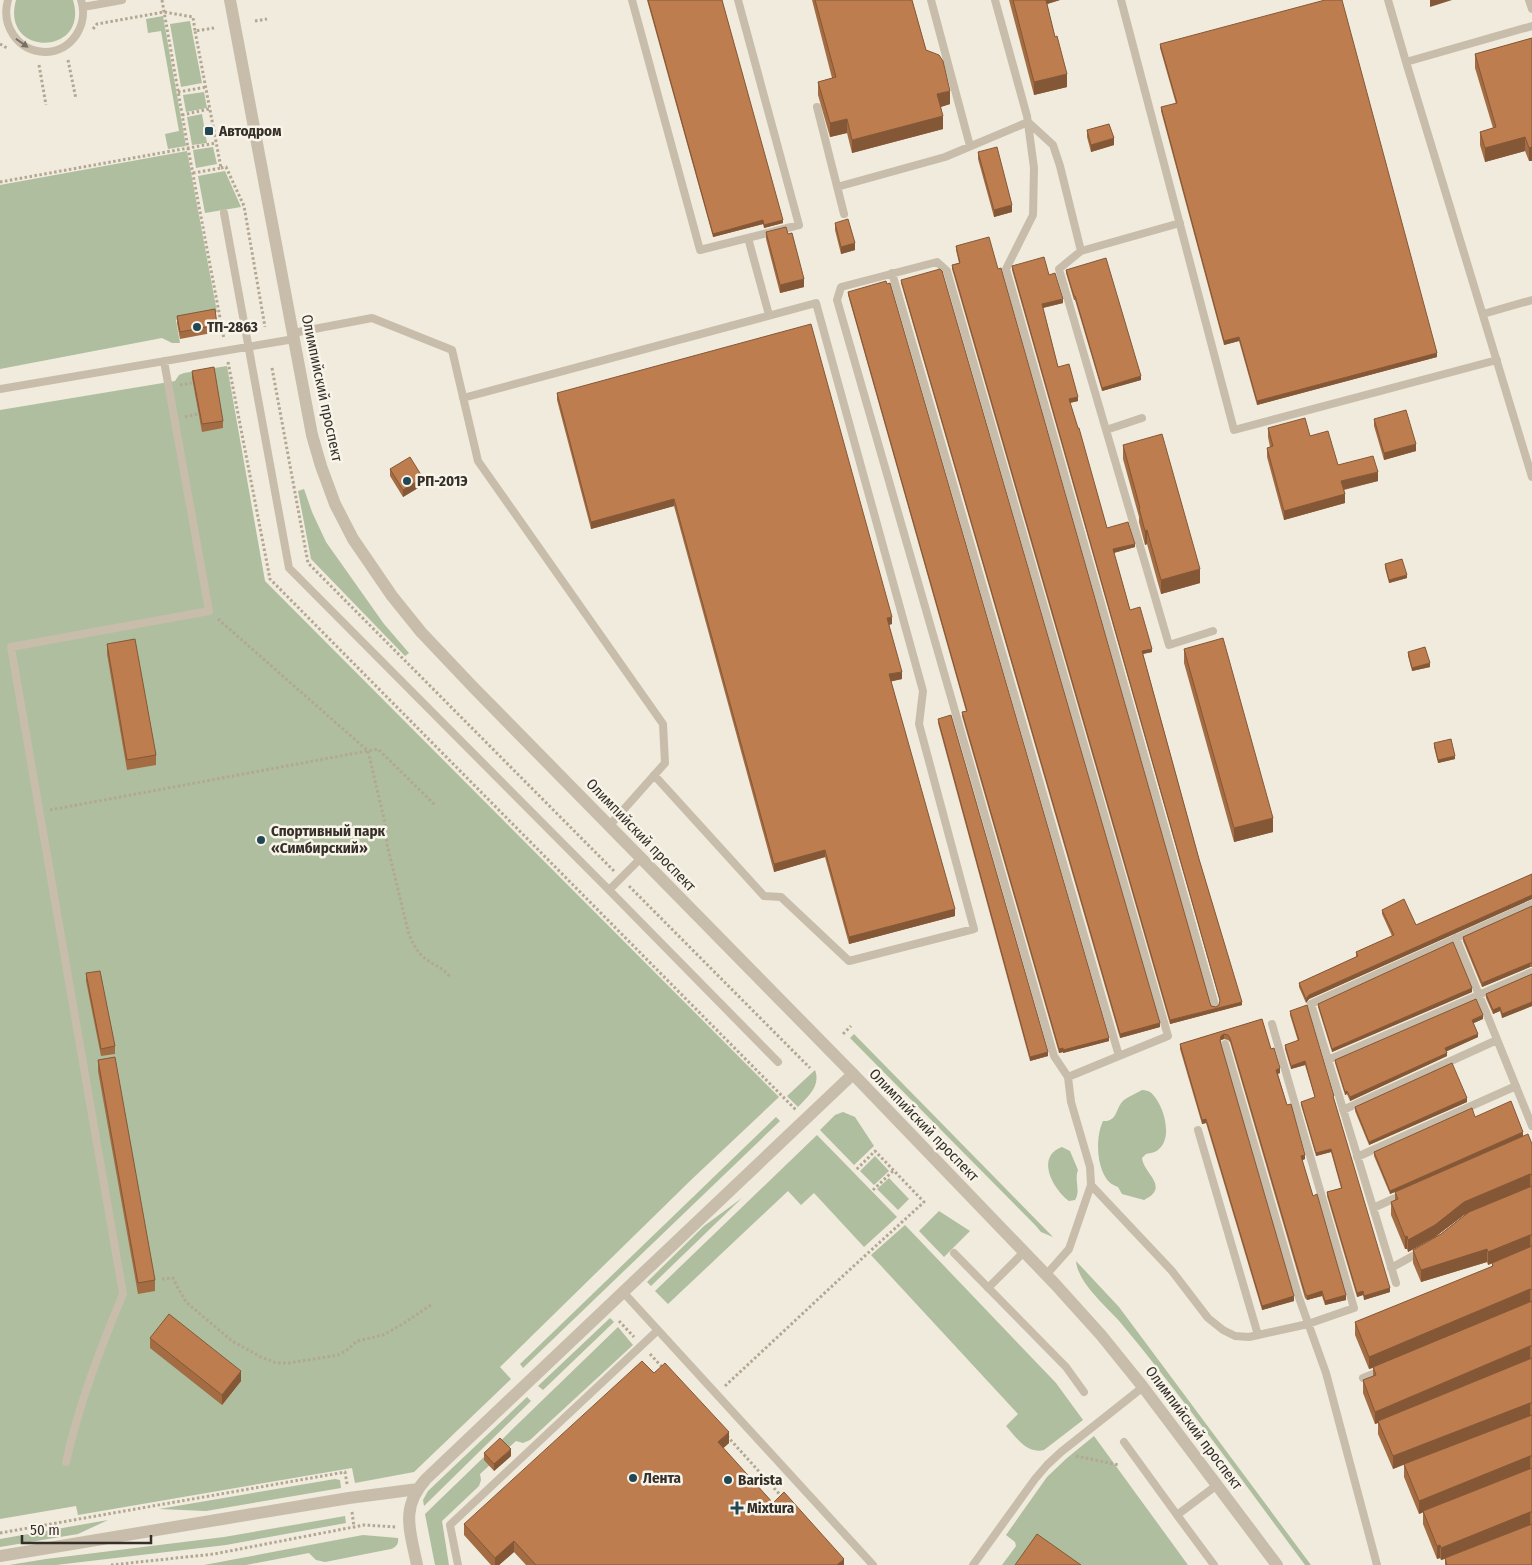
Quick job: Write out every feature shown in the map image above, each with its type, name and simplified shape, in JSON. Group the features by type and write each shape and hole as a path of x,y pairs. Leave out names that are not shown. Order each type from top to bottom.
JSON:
{"street":[{"name":"Олимпийский проспект","path":"230,0 312,435 335,504 353,539 392,596 421,632 853,1074 1046,1275 1143,1387 1277,1565"},
{"path":"417,1565 409,1524 411,1504 418,1488 853,1074"},
{"path":"0,1556 418,1488"}],"lane":[{"path":"8,0 3,12 14,37 21,44 33,50 46,52 64,46 79,32 83,20 82,3 122,0"},
{"path":"632,0 700,250 799,224 738,0"},
{"path":"931,0 970,146"},
{"path":"995,0 1028,122 1034,168 1032,216 1006,269 1215,1005"},
{"path":"1121,0 1234,430 1497,360"},
{"path":"1388,0 1532,477"},
{"path":"1530,0 1532,9"},
{"path":"1406,62 1532,26"},
{"path":"817,107 844,214"},
{"path":"837,187 945,157 1028,122"},
{"path":"1028,122 1053,145 1081,251"},
{"path":"224,213 289,568 778,1062"},
{"path":"1180,223 1081,251 1059,269 1169,645 1213,631"},
{"path":"748,238 769,315"},
{"path":"1046,1275 1069,1249 1091,1186 1090,1167 1071,1102 1068,1077 1054,1056 837,300 841,287 938,262 947,271 1168,1036 1068,1077"},
{"path":"892,274 1119,1056"},
{"path":"1483,314 1532,300"},
{"path":"463,398 816,302 923,691 920,724 974,929 849,961 781,897 764,896 654,775"},
{"path":"0,389 248,347 372,318 452,350 478,461 662,724 665,763 609,826"},
{"path":"66,1462 74,1428 98,1354 123,1294 11,647 209,611 164,361"},
{"path":"1106,430 1142,418"},
{"path":"609,890 641,858"},
{"path":"1396,1283 1311,1004 1532,904"},
{"path":"1456,938 1532,1126"},
{"path":"1328,1060 1532,972"},
{"path":"1091,1186 1172,1271 1208,1318 1223,1330 1235,1336 1249,1338 1308,1324 1354,1308 1272,1024"},
{"path":"1343,1110 1497,1040"},
{"path":"1225,1044 1298,1295 1326,1373 1377,1565"},
{"path":"1357,1157 1516,1086"},
{"path":"1198,1130 1258,1335"},
{"path":"1373,1208 1408,1192"},
{"path":"1391,1268 1430,1246"},
{"path":"988,1288 1024,1252"},
{"path":"954,1253 1066,1367 1084,1392"},
{"path":"623,1292 873,1565"},
{"path":"458,1565 450,1525 658,1330"},
{"path":"1363,1378 1390,1367"},
{"path":"973,1565 1035,1479 1061,1452 1143,1387"},
{"path":"1124,1442 1214,1565"},
{"path":"1177,1515 1217,1485"}],"path":[{"path":"91,31 97,24 164,12 193,17 221,168"},
{"path":"255,21 267,19"},
{"path":"195,32 214,28"},
{"path":"74,53 68,60 76,99"},
{"path":"39,65 46,105"},
{"path":"178,92 206,87"},
{"path":"182,115 209,109"},
{"path":"0,182 216,143"},
{"path":"193,173 226,167 244,206 265,327"},
{"path":"272,368 308,563 810,1068"},
{"path":"209,611 368,752 385,823 387,844 410,935 415,948 423,957 445,970 450,978"},
{"path":"40,811 378,749 436,806"},
{"path":"843,1034 851,1026"},
{"path":"716,1394 924,1202 875,1151 855,1171"},
{"path":"873,1190 893,1171"},
{"path":"162,1279 173,1278 186,1302 232,1341 261,1358 276,1363 288,1363 338,1355 357,1341 383,1336 431,1305"},
{"path":"619,1321 668,1373"},
{"path":"721,1430 786,1501"},
{"path":"1061,1452 1119,1465"},
{"path":"0,1533 345,1472 354,1527"},
{"path":"111,1565 214,1554 364,1525 397,1526 409,1524"}],"green space":[{"path":"16,0 73,0 75,19 69,32 58,40 45,43 31,40 21,32 15,19"},
{"path":"163,16 186,146 168,149 165,134 179,131 161,31 148,33 146,19"},
{"path":"190,21 202,83 181,87 170,24"},
{"path":"204,92 207,108 186,112 183,95"},
{"path":"202,114 207,143 192,145 187,117"},
{"path":"213,147 217,164 196,168 193,150"},
{"path":"187,151 217,312 176,320 180,343 172,343 162,338 0,369 0,185"},
{"path":"225,171 241,207 205,213 198,176"},
{"name":"Спортивный парк «Симбирский»","path":"227,366 265,581 779,1097 691,1180 500,1367 511,1379 414,1472 355,1483 352,1468 78,1515 76,1506 0,1519 0,410 175,381 179,375 184,373"},
{"path":"304,489 326,542 384,624 409,653 405,656 311,559 298,491"},
{"path":"854,1034 1053,1237 1041,1232 850,1038"},
{"path":"815,1070 815,1086 798,1107 787,1096"},
{"path":"1142,1090 1150,1092 1159,1103 1166,1127 1164,1142 1160,1148 1146,1154 1142,1158 1143,1164 1155,1185 1152,1195 1144,1200 1122,1194 1118,1187 1108,1181 1100,1165 1098,1150 1099,1134 1103,1121 1108,1121 1114,1117 1124,1100"},
{"path":"843,1112 855,1117 874,1146 854,1165 820,1130 835,1115"},
{"path":"776,1117 780,1121 523,1368 520,1364"},
{"path":"817,1135 897,1217 864,1247 814,1193 801,1205 788,1191 668,1304 655,1291"},
{"path":"1062,1147 1070,1151 1078,1170 1077,1197 1075,1200 1069,1201 1063,1196 1049,1173 1049,1158"},
{"path":"875,1156 889,1171 874,1185 860,1171"},
{"path":"889,1178 909,1199 898,1210 877,1189"},
{"path":"742,1198 651,1286 647,1282 704,1226"},
{"path":"939,1211 970,1231 944,1257 919,1231"},
{"path":"905,1225 1056,1383 1083,1420 1044,1450 1032,1450 1022,1444 1006,1426 1018,1414 871,1255"},
{"path":"1076,1261 1119,1307 1311,1565 1305,1565 1168,1381 1120,1322 1087,1286"},
{"path":"610,1318 614,1322 543,1390 538,1386"},
{"path":"618,1327 633,1345 530,1440 523,1443 516,1441 480,1474 479,1486 442,1521 449,1565 435,1565 425,1514"},
{"path":"527,1397 531,1401 424,1506 423,1500 428,1491"},
{"path":"1094,1436 1188,1565 1002,1565 1016,1546 1015,1542 1006,1535 1047,1477"},
{"path":"335,1479 340,1480 341,1488 206,1511 159,1509"},
{"path":"345,1516 346,1523 226,1545 56,1565 9,1565 224,1537"},
{"path":"108,1520 78,1534 0,1547 0,1539"},
{"path":"363,1535 398,1538 398,1542 391,1549 325,1562 316,1560 309,1553 246,1565 204,1565"}],"building":[{"path":"648,0 722,0 783,220 764,225 763,220 713,234"},
{"path":"815,0 912,0 926,50 939,55 943,61 950,91 937,94 943,116 852,140 847,119 830,123 818,82 836,77"},
{"path":"1013,0 1046,0 1067,74 1034,82"},
{"path":"1325,0 1342,0 1437,353 1257,401 1239,337 1224,341 1161,107 1177,103 1160,44"},
{"path":"1532,38 1532,147 1529,148 1525,137 1485,148 1480,132 1496,127 1475,54"},
{"path":"1109,124 1114,138 1091,145 1087,130"},
{"path":"997,147 1012,205 994,210 978,152"},
{"path":"848,219 855,243 841,247 835,223"},
{"path":"786,227 788,234 792,233 804,279 780,285 766,232"},
{"path":"989,237 998,269 1001,268 1210,1003 1211,1006 1216,1007 1219,1005 1220,1000 1012,266 1044,257 1049,275 1055,273 1063,299 1042,304 1058,367 1069,364 1078,397 1069,399 1107,528 1128,522 1135,544 1113,549 1130,610 1140,607 1152,649 1142,651 1199,859 1242,1002 1170,1020 952,265 960,263 956,246"},
{"path":"1106,258 1141,376 1102,388 1066,270"},
{"path":"940,269 1160,1023 1120,1034 901,280"},
{"path":"886,281 887,284 890,283 1109,1038 1063,1050 1063,1048 1059,1049 962,712 967,711 848,292"},
{"path":"215,309 217,325 180,332 177,316"},
{"path":"811,324 892,617 887,618 902,672 889,674 955,909 849,937 825,850 774,864 674,499 591,522 557,393"},
{"path":"214,367 223,421 202,424 192,371"},
{"path":"1406,410 1416,444 1384,453 1374,419"},
{"path":"1305,418 1310,436 1328,431 1338,465 1373,456 1378,472 1341,481 1345,494 1284,511 1267,448 1273,446 1268,428"},
{"path":"1162,434 1200,569 1161,580 1147,530 1145,531 1123,445"},
{"name":"РП-201Э","path":"410,457 423,478 403,490 390,469"},
{"path":"1402,559 1407,575 1389,580 1385,564"},
{"path":"1223,638 1273,818 1234,828 1184,649"},
{"path":"135,639 156,755 127,760 107,644"},
{"path":"1425,647 1430,663 1412,668 1408,652"},
{"path":"951,715 1048,1052 1030,1057 938,719"},
{"path":"1451,739 1455,756 1438,760 1434,743"},
{"path":"1532,874 1532,895 1309,995 1306,999 1299,983 1358,956 1356,952 1394,935 1382,910 1404,899 1416,925"},
{"path":"1532,906 1532,963 1482,983 1463,937"},
{"path":"1453,942 1472,988 1332,1049 1318,1004"},
{"path":"100,971 115,1046 101,1049 86,973"},
{"path":"1532,974 1532,1002 1502,1014 1500,1007 1493,1010 1486,994"},
{"path":"1476,999 1483,1015 1472,1020 1478,1034 1445,1048 1447,1053 1350,1097 1347,1091 1345,1092 1335,1060"},
{"path":"1307,1005 1390,1288 1364,1296 1363,1291 1357,1293 1327,1192 1342,1188 1331,1149 1316,1153 1301,1102 1315,1097 1305,1061 1291,1066 1285,1045 1299,1040 1290,1011"},
{"path":"1262,1019 1271,1049 1274,1048 1280,1068 1276,1070 1287,1105 1291,1104 1305,1155 1301,1156 1313,1196 1317,1194 1346,1295 1325,1301 1322,1291 1307,1296 1305,1293 1230,1038 1224,1034 1221,1036 1220,1041 1294,1296 1262,1306 1206,1119 1202,1120 1180,1044"},
{"path":"115,1057 155,1280 138,1283 98,1060"},
{"path":"1452,1063 1467,1098 1369,1142 1355,1107"},
{"path":"1511,1101 1523,1132 1390,1191 1374,1152 1472,1108 1475,1117"},
{"path":"1528,1134 1532,1144 1532,1175 1530,1174 1464,1202 1435,1225 1408,1240 1407,1236 1405,1237 1391,1202 1398,1199 1395,1192"},
{"path":"1532,1186 1532,1235 1488,1252 1487,1249 1421,1270 1413,1250 1441,1234 1469,1212"},
{"path":"1532,1246 1532,1290 1530,1289 1369,1357 1355,1322 1493,1266 1492,1263"},
{"path":"1532,1301 1532,1346 1375,1412 1363,1380 1376,1375 1373,1367"},
{"path":"169,1314 241,1371 222,1395 150,1338"},
{"path":"1532,1358 1532,1403 1393,1456 1378,1421"},
{"name":"Лента","path":"642,1361 654,1373 665,1363 729,1432 718,1442 773,1503 784,1492 844,1559 837,1565 536,1565 514,1541 495,1558 464,1524"},
{"path":"1532,1415 1532,1456 1419,1501 1404,1464"},
{"path":"500,1438 511,1449 494,1464 484,1453"},
{"path":"1532,1468 1532,1512 1441,1548 1440,1545 1437,1546 1423,1511"},
{"path":"1532,1524 1532,1565 1447,1565 1445,1558"},
{"path":"1037,1534 1081,1565 1015,1565"}],"place":[{"name":"Автодром","path":"209,131"},
{"name":"ТП-2863","path":"197,327"},
{"name":"РП-201Э","path":"407,481"},
{"name":"Спортивный парк «Симбирский»","path":"261,840"},
{"name":"Лента","path":"633,1478"},
{"name":"Barista","path":"728,1480"},
{"name":"Mixtura","path":"737,1508"}]}
